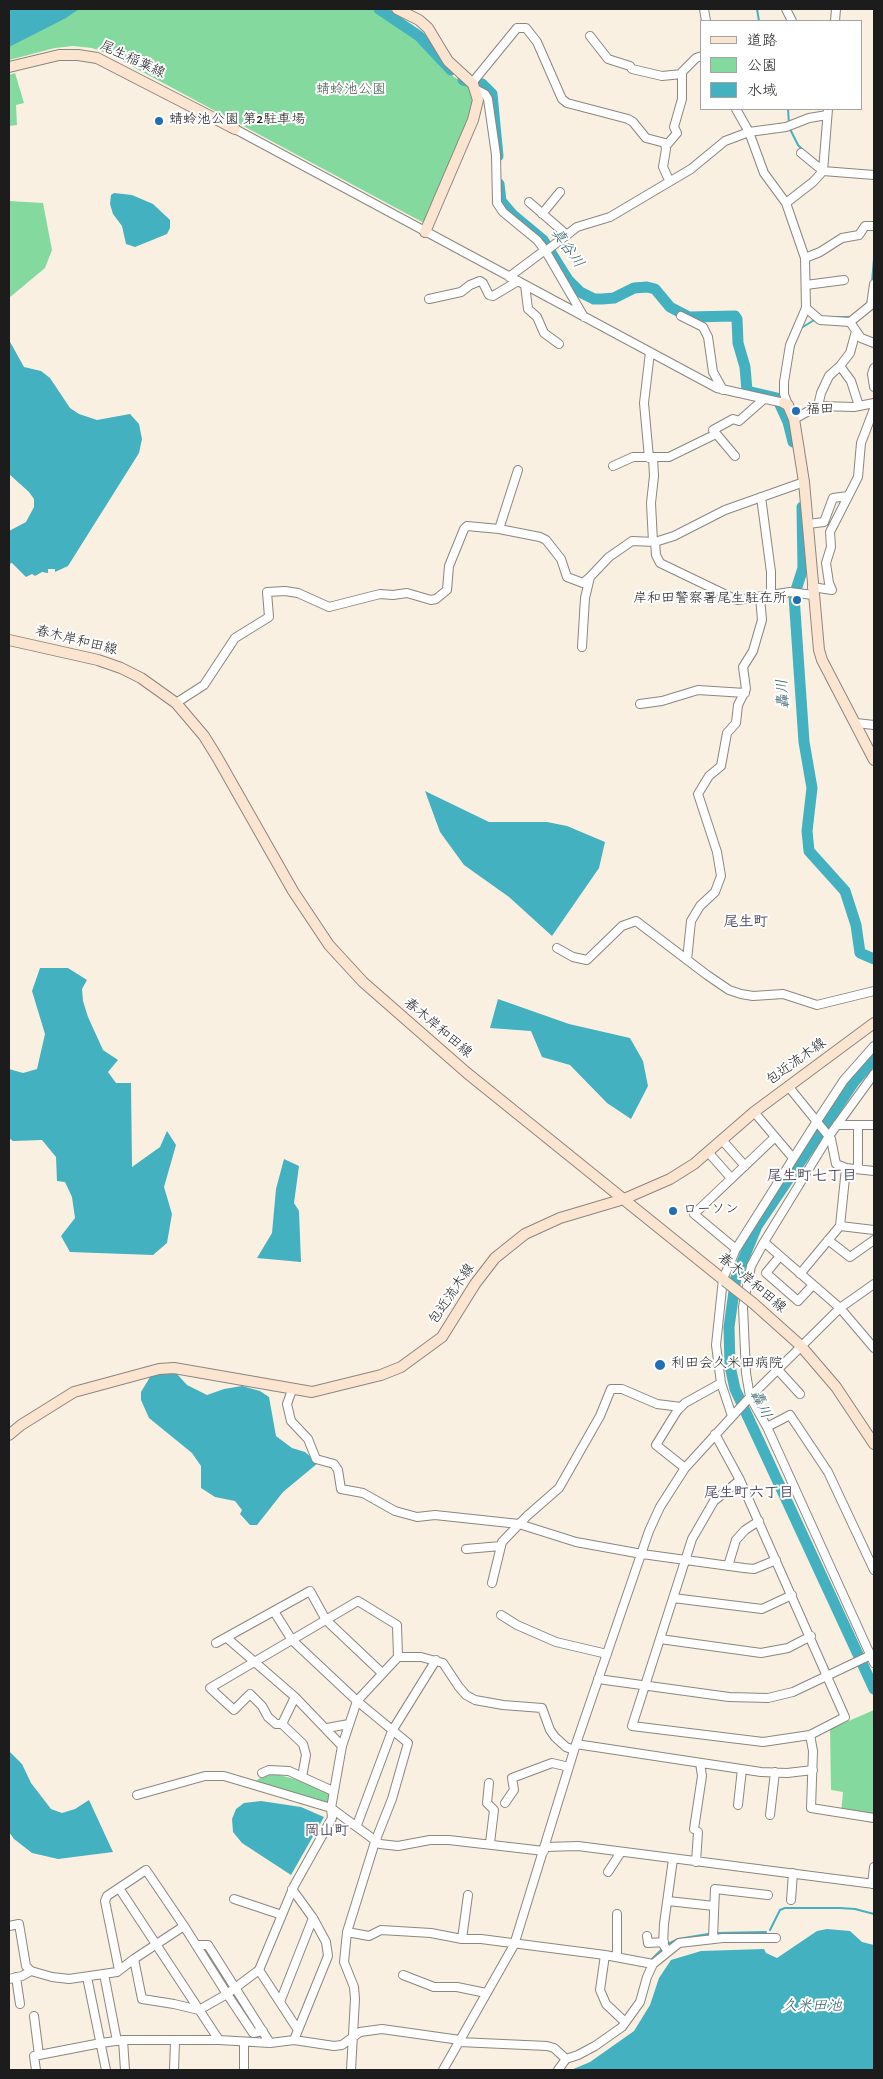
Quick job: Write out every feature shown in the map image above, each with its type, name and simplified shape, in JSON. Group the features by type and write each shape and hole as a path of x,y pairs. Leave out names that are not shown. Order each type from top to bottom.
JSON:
{"street":[{"path":"397,9 419,20 428,28 448,61 488,98 496,156 495,189 497,203 502,212 537,240 546,251 584,317"},
{"path":"425,232 477,108 474,86 517,28 526,28 537,42 562,99 566,103 628,119 633,122 646,138 665,143 666,146"},
{"path":"590,36 608,59 630,66 632,70 662,76 682,74"},
{"name":"尾生稲葉線","path":"9,68 59,55 92,57 111,64 235,130"},
{"path":"670,180 663,167 666,146 677,133 674,127 682,99 682,74 696,58 700,57"},
{"path":"737,110 749,132 764,173 786,203 805,258 806,308 793,336 787,362 783,403 794,419 804,482 812,591 822,660 874,760"},
{"path":"509,277 577,227 610,217 690,169 725,141 749,132 786,127 828,112 823,171 813,182 786,203"},
{"path":"235,130 723,390 783,403"},
{"path":"800,153 823,171 874,174"},
{"path":"542,214 560,192"},
{"path":"529,202 567,235"},
{"path":"805,258 820,252 842,238 859,235 865,226 874,226"},
{"path":"806,284 844,280"},
{"path":"429,299 461,292 470,285 480,281 489,295 493,296 521,283"},
{"path":"521,283 528,310 536,317 544,333 559,344"},
{"path":"806,308 820,320 850,322 871,305 874,284"},
{"path":"681,316 703,327 708,337 713,372 723,390"},
{"path":"850,322 861,338 874,343"},
{"path":"818,406 821,392 829,376 850,353 856,331"},
{"path":"650,352 644,403 654,476 651,503 656,556 660,563 737,600 790,592 832,590 826,563 831,547 830,532 858,477 861,443 874,409"},
{"path":"840,366 851,381 860,406"},
{"path":"874,368 872,374 874,387"},
{"path":"735,456 714,430 733,419 739,421 764,399"},
{"path":"794,419 818,406 860,406 874,403"},
{"path":"613,466 633,457 669,457 716,434"},
{"path":"499,529 518,470"},
{"path":"176,703 204,685 234,638 269,617 270,614 266,600 268,592 285,591 298,593 329,607 380,594 407,594 431,600 436,599 447,590 449,566 464,529 475,526 499,529 546,540 561,559 568,577 583,583 609,557 632,541 654,542 674,536 725,510 804,482"},
{"path":"808,524 824,522 833,498 848,496"},
{"path":"761,497 771,572 771,595"},
{"path":"582,647 585,598 590,577"},
{"path":"687,960 691,921 700,906 715,892 721,876 717,852 698,794 709,776 721,766 727,733 736,723 738,705 744,692 742,667 753,650 762,620 760,597"},
{"name":"春木岸和田線","path":"9,640 98,660 121,668 141,678 176,703 187,714 218,757 293,891 318,929 329,945 363,982 459,1066 753,1303 800,1345 836,1387 874,1444"},
{"path":"640,704 662,701 698,690 744,692"},
{"path":"856,723 874,725"},
{"path":"556,948 573,957 587,960 607,943 622,926 636,921 729,990 753,996 783,994 817,1005 874,991"},
{"name":"包近流木線","path":"9,1436 21,1425 74,1392 159,1369 174,1368 292,1390 319,1391 381,1375 401,1367 442,1336 475,1284 495,1258 525,1234 560,1218 624,1199 670,1180 708,1152 754,1112 874,1023"},
{"path":"732,1416 721,1383 716,1338 724,1280 736,1249 817,1121 844,1080 874,1046"},
{"path":"874,1074 829,1136 764,1242 751,1266 744,1307 746,1373 749,1398 767,1427 874,1663"},
{"path":"788,1086 829,1136 836,1164 846,1168 874,1171"},
{"path":"754,1112 774,1138 794,1158"},
{"path":"837,1125 874,1125"},
{"path":"858,1125 858,1169"},
{"path":"736,1249 694,1214 774,1138"},
{"path":"722,1140 745,1166"},
{"path":"708,1152 731,1178"},
{"path":"800,1274 840,1226 846,1168"},
{"path":"840,1226 874,1230"},
{"path":"828,1240 850,1257 874,1240"},
{"path":"764,1242 840,1308 873,1343"},
{"path":"780,1256 766,1273 798,1301 813,1284"},
{"path":"442,2070 514,1945 575,1747 660,1507 685,1468 739,1408 778,1370 800,1345 840,1308 874,1284"},
{"path":"778,1370 800,1394"},
{"path":"685,1468 656,1445 681,1407 708,1388 721,1383"},
{"path":"492,1582 502,1542 559,1488 600,1416 610,1389 622,1389 657,1404 681,1407"},
{"path":"292,1390 287,1404 292,1421 308,1439 316,1459 334,1464 338,1470 341,1489 363,1493 396,1511 417,1517 435,1515 519,1524 576,1542 642,1554 728,1566 754,1569 776,1560"},
{"path":"767,1427 790,1415 828,1472 874,1570"},
{"path":"715,1434 740,1480 759,1521 845,1717 810,1735 780,1741 742,1742 632,1726 685,1560 702,1518 714,1501 740,1480"},
{"path":"728,1566 736,1540 745,1530 759,1521"},
{"path":"466,1549 480,1552 501,1546"},
{"path":"216,1643 275,1613 310,1592 326,1620 382,1673"},
{"path":"673,1598 762,1609 792,1595"},
{"path":"134,1959 142,1999 199,2010 227,1994 235,1986 259,1970 292,1889 332,1818 333,1791 342,1746 357,1701 398,1657 398,1625 358,1601 210,1688 234,1710 250,1694 262,1706 268,1718 276,1724 282,1724 306,1749 302,1777"},
{"path":"275,1613 292,1640 357,1701 408,1743 392,1799 347,1932 344,1962 354,1987 355,1999 351,2070"},
{"path":"500,1615 516,1625 556,1642 607,1654"},
{"path":"660,1639 761,1653 788,1648 811,1636"},
{"path":"227,1638 295,1697 327,1728 342,1746"},
{"path":"598,1679 730,1697 768,1698 793,1692 871,1655"},
{"path":"398,1657 436,1660 443,1663 466,1695 475,1700 542,1708 550,1730 566,1747 742,1769 775,1772 813,1770"},
{"path":"357,1825 392,1731 436,1660"},
{"path":"282,1724 295,1697"},
{"path":"327,1728 349,1724"},
{"path":"810,1735 813,1770 811,1808 874,1818"},
{"path":"696,1862 696,1831 702,1776 700,1763"},
{"path":"505,1803 514,1790 512,1778 552,1764 569,1767"},
{"path":"738,1805 742,1769"},
{"path":"262,1773 268,1770 288,1771 333,1791"},
{"path":"770,1815 775,1772"},
{"path":"137,1795 205,1776 224,1776 332,1808 357,1825 376,1842 389,1846 430,1840 490,1843 544,1849 578,1846 873,1884 874,1867"},
{"path":"489,1783 487,1803 494,1810 490,1843"},
{"path":"608,1872 621,1852"},
{"path":"667,1950 664,1942 673,1859"},
{"path":"119,1970 105,1901 107,1896 146,1870 253,2033 263,2031"},
{"path":"791,1900 793,1873"},
{"path":"119,1888 219,2040"},
{"path":"292,1889 313,1918 326,1942 328,1956 294,2040"},
{"path":"713,1938 715,1889 768,1895"},
{"path":"462,1939 468,1894"},
{"path":"234,1899 282,1915"},
{"path":"668,1901 714,1906"},
{"path":"617,1914 617,1957"},
{"path":"280,2002 313,1918"},
{"path":"9,1926 19,1924 25,1961 31,1971"},
{"path":"20,2004 13,1978 31,1971 52,1977 69,1979 119,1970 184,1926"},
{"path":"347,1932 369,1936 381,1930 431,1933 462,1939 481,1939 514,1945 605,1955 653,1964"},
{"path":"647,1936 648,1942 664,1942"},
{"path":"558,2070 566,2059 595,2046 625,2022 640,2002 653,1964 667,1950 679,1942 713,1938 776,1938"},
{"path":"196,1945 208,1945 270,2043"},
{"path":"605,1955 600,1990 606,2004 625,2022"},
{"path":"259,1970 298,2030"},
{"path":"104,1974 120,2040 125,2070"},
{"path":"403,1975 434,1987 457,1988 486,1993"},
{"path":"87,1977 106,2070"},
{"path":"34,2016 39,2055"},
{"path":"36,2070 34,2056 120,2040 219,2040 270,2043 294,2040 334,2046 342,2045 360,2032 382,2029 459,2041 547,2046 554,2048 566,2059"},
{"path":"174,2070 176,2041"},
{"path":"244,2042 244,2070"}],"green space":[{"name":"蜻蛉池公園","path":"9,9 376,9 418,38 454,77 469,85 474,107 424,223 111,55 92,48 73,46 55,48 9,60"},
{"path":"15,73 24,103 16,105 17,125 9,126 9,75"},
{"path":"9,201 43,203 52,250 45,268 9,298"},
{"path":"874,1710 874,1816 841,1813 843,1792 831,1790 830,1729"},
{"path":"268,1772 302,1781 329,1793 328,1804 256,1781"}],"water":[{"path":"9,9 79,9 66,18 9,47"},
{"path":"114,193 132,195 153,204 170,220 170,228 167,234 135,247 126,244 122,226 113,214 110,204 111,195"},
{"path":"9,340 24,367 41,371 50,378 70,408 79,414 97,420 130,414 139,424 142,439 139,453 68,566 55,572 55,569 48,569 48,573 42,572 35,576 32,574 26,577 12,563 9,564 9,531 26,522 34,507 34,499 9,474"},
{"path":"425,791 489,822 547,822 567,826 605,842 599,868 552,936 509,897 464,865 440,832"},
{"path":"40,968 68,968 87,980 82,989 83,1001 88,1017 103,1050 118,1060 108,1072 116,1083 131,1083 132,1167 160,1147 167,1131 176,1145 164,1187 172,1214 167,1243 153,1255 70,1252 61,1236 75,1218 72,1197 65,1182 57,1181 56,1157 42,1140 13,1141 9,1138 9,1069 23,1073 37,1069 45,1034 32,991"},
{"path":"498,999 569,1024 630,1038 643,1061 648,1086 631,1119 607,1103 570,1065 542,1057 531,1031 490,1028"},
{"path":"284,1159 299,1166 294,1203 299,1211 301,1262 257,1258 272,1233 276,1189"},
{"path":"162,1373 177,1374 187,1385 207,1395 224,1389 242,1386 260,1391 269,1397 276,1436 292,1448 305,1452 318,1463 283,1492 257,1525 250,1525 240,1514 242,1510 235,1501 215,1497 201,1488 201,1466 192,1453 149,1418 141,1400 141,1392 150,1377"},
{"path":"9,1751 22,1764 31,1783 51,1809 62,1813 75,1809 89,1800 113,1852 58,1859 32,1853 14,1839 9,1832"},
{"path":"261,1801 301,1807 324,1817 291,1875 242,1843 233,1832 232,1819 236,1809 244,1803"},
{"name":"久米田池","path":"827,1929 850,1931 862,1942 874,1945 874,2070 571,2070 590,2062 634,2031 650,2005 659,1978 671,1960 701,1951 764,1949 766,1953 777,1958 817,1931"}],"waterway":[{"name":"真谷川","path":"379,9 419,36 451,70"},
{"path":"757,9 759,20"},
{"name":"真谷川","path":"463,80 482,84 492,94 498,156"},
{"path":"788,110 789,124"},
{"path":"790,129 798,145 804,151"},
{"name":"真谷川","path":"499,184 501,201 513,215 543,240 568,280 580,292 594,299 602,299 614,298 634,288 647,287 655,289 670,307 689,317 735,316 737,319 738,343 745,367 747,391 777,398 788,422 793,442"},
{"path":"872,282 874,259"},
{"path":"830,317 850,317"},
{"path":"801,328 816,319"},
{"path":"790,366 794,344"},
{"name":"轟川","path":"802,507 803,568 794,596 804,742 812,788 807,831 809,851 845,891 856,925 860,953 874,959"},
{"name":"轟川","path":"874,1059 854,1082 757,1226 736,1277 729,1327 730,1366 735,1389 874,1689"},
{"path":"770,1930 780,1910 785,1908 855,1909 874,1914"},
{"path":"717,1933 766,1932"},
{"path":"666,1945 678,1939 708,1934"},
{"path":"651,1960 663,1948"}],"place":[{"name":"蜻蛉池公園 第2駐車場","path":"159,121"},
{"name":"福田","path":"796,411"},
{"name":"岸和田警察署尾生駐在所","path":"797,600"},
{"name":"ローソン","path":"673,1211"},
{"name":"利田会久米田病院","path":"660,1365"}],"district":[{"name":"尾生町","path":"746,924"},
{"name":"尾生町七丁目","path":"812,1178"},
{"name":"尾生町六丁目","path":"749,1495"},
{"name":"岡山町","path":"327,1833"}]}
